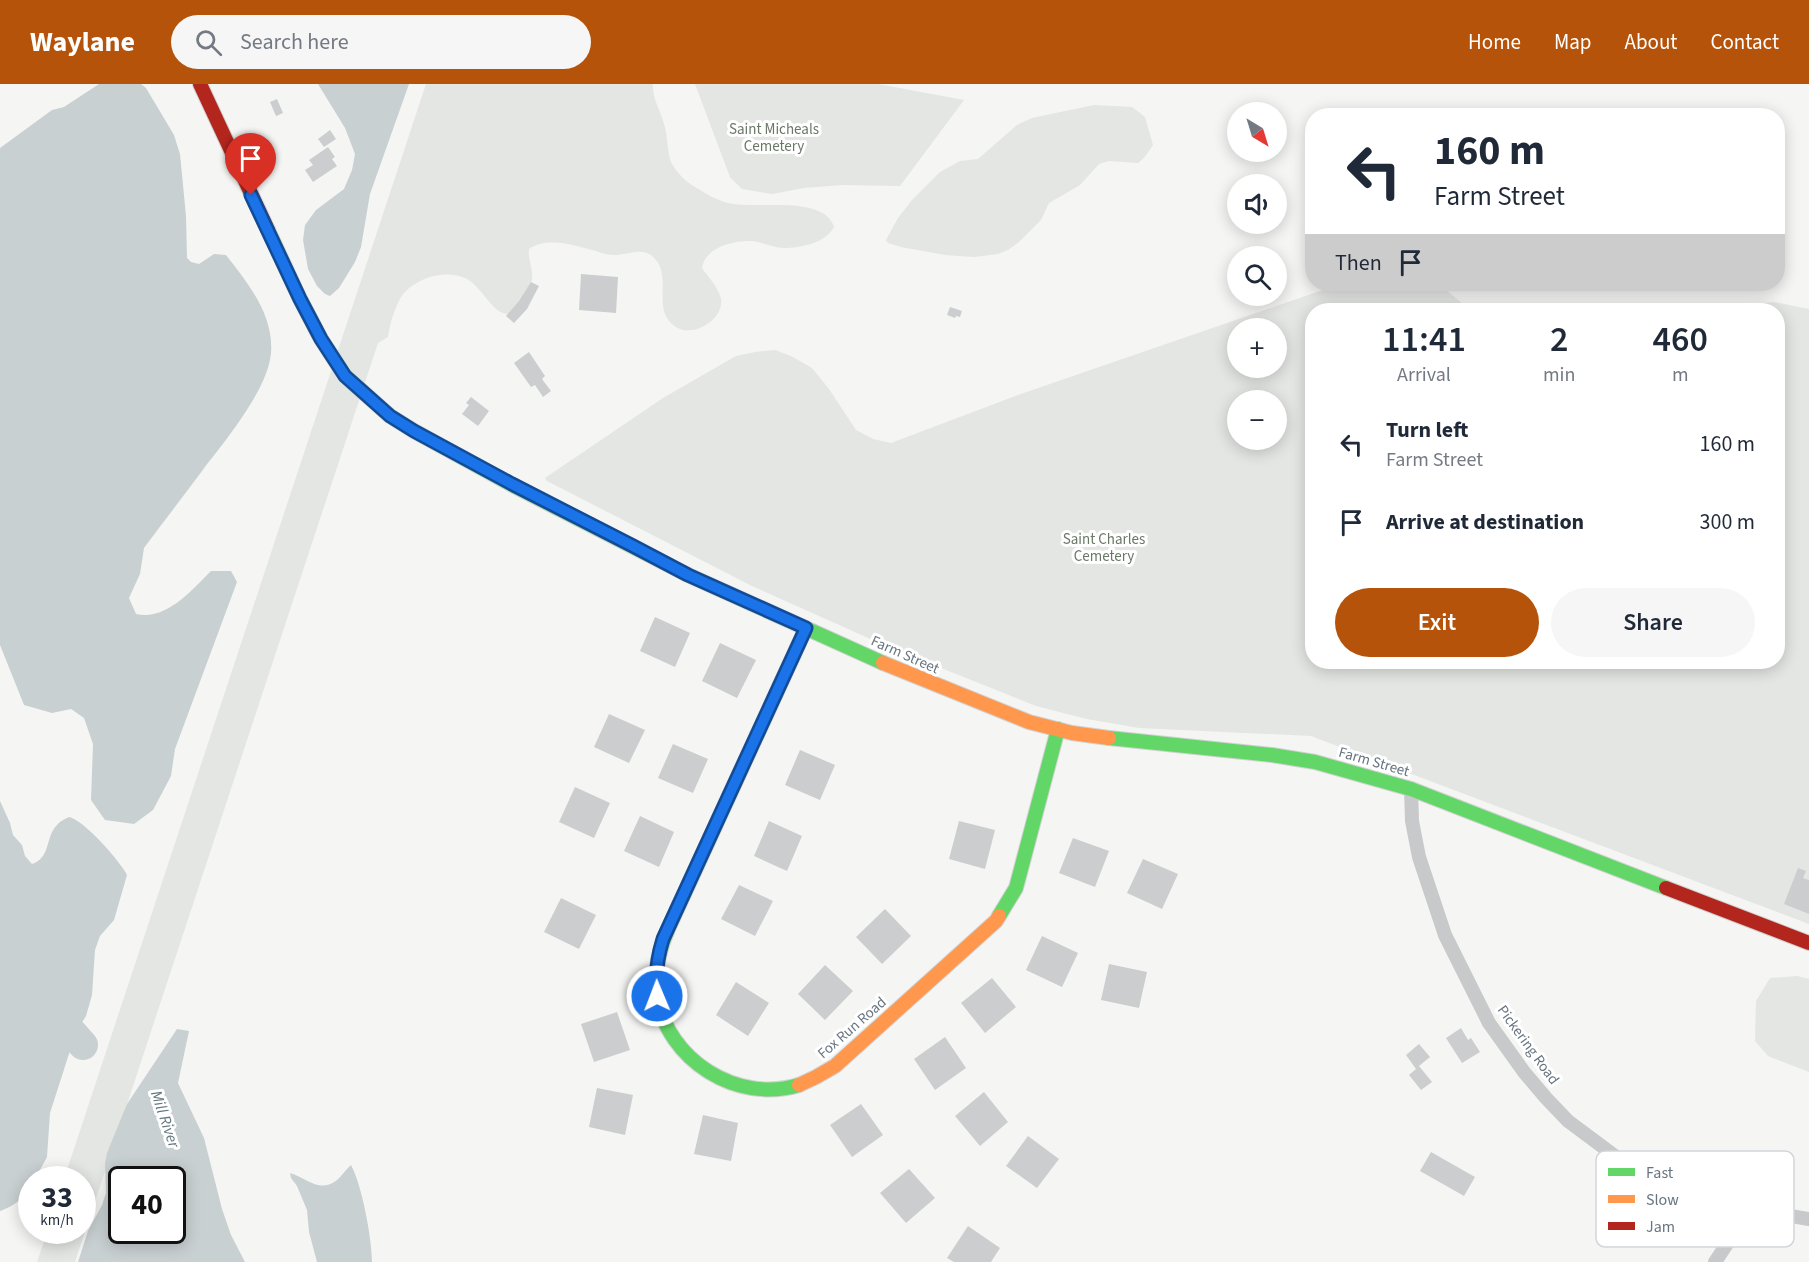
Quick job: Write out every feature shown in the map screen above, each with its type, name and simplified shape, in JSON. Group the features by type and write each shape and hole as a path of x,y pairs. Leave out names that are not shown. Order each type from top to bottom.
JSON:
{"street":[{"name":"Farm Street","path":"200,84 300,299 321,339 345,376 390,416 526,492 688,575 884,664 1001,712 1058,729 1133,742 1272,755 1315,762 1411,789 1809,943"},
{"name":"Fox Run Road","path":"806,628 670,923 657,961 657,996 667,1029 696,1065 726,1082 748,1089 783,1089 805,1083 826,1072 996,921 1016,888 1058,729"},
{"name":"Pickering Road","path":"1411,789 1412,820 1419,857 1445,935 1490,1023 1524,1072 1568,1121 1608,1151"},
{"name":"Pickering Road","path":"1794,1216 1809,1219"},
{"path":"1715,1262 1725,1247"}],"green space":[{"path":"426,84 653,84 654,96 664,122 670,160 688,182 728,203 787,205 817,210 828,217 834,227 819,241 805,246 780,248 745,241 721,246 714,250 704,261 702,268 718,291 721,307 713,320 698,329 683,330 669,320 663,304 660,268 652,255 636,252 612,255 562,243 545,243 529,249 531,285 509,314 498,310 467,279 450,274 422,280 401,297 396,306 388,337 378,343 96,1198 96,1166 68,1166"},
{"name":"Saint Micheals Cemetery","path":"695,84 878,84 964,100 900,186 842,185 804,188 772,194 742,189 730,177"},
{"path":"1094,105 1132,107 1145,117 1153,145 1138,163 1109,161 1099,164 1080,185 1049,203 1041,220 1008,250 998,254 974,257 945,255 901,247 888,243 886,240 898,218 912,200 940,172 960,161 978,159 1017,125 1032,118"},
{"name":"Saint Charles Cemetery","path":"1320,291 1447,291 1462,303 1305,303 1305,669 1785,669 1785,304 1809,309 1809,924 1311,736 1139,728 1087,719 1036,706 886,646 752,586 545,478 663,398 736,356 755,352 775,350 812,368 856,430 873,439 891,443 1018,395 1227,323 1227,378 1287,378 1287,318 1241,318 1276,306 1287,306 1287,302"},
{"path":"1797,976 1809,979 1809,1072 1768,1056 1755,1041 1756,1001 1770,978"},
{"path":"43,1244 81,1244 75,1262 37,1262"}],"water":[{"path":"99,84 141,84 146,88 174,135 180,154 186,216 187,258 199,264 214,254 226,255 258,300 271,339 268,368 254,399 233,431 144,548 140,574 129,598 136,614 147,615 158,613 178,602 211,571 231,571 237,582 175,749 171,776 153,810 134,824 105,820 91,800 93,744 84,718 71,709 52,713 24,705 0,645 0,148 52,110 64,107"},
{"path":"318,84 409,84 370,194 361,247 355,262 339,288 330,296 317,286 308,269 303,240 305,225 316,210 344,189 352,170 355,154 345,128"},
{"path":"0,801 13,835 22,845 25,856 32,864 42,857 53,830 61,821 69,817 83,825 101,842 127,875 114,920 100,936 95,950 92,995 86,1016 76,1032 50,1113 47,1157 42,1166 18,1166 18,1201 0,1211"},
{"path":"177,1029 189,1031 178,1083 204,1138 222,1209 231,1235 245,1262 78,1262 84,1244 96,1244 96,1216 106,1193 107,1153 127,1104"},
{"path":"351,1165 366,1212 372,1262 317,1262 309,1232 307,1210 290,1173 314,1184 325,1186 337,1180"}],"building":[{"path":"277,99 283,113 276,116 270,102"},
{"path":"330,130 336,139 324,147 318,139"},
{"path":"328,147 335,157 332,159 337,166 313,182 305,170 313,165 309,160"},
{"path":"581,274 618,277 616,313 579,310"},
{"path":"531,282 539,286 527,309 514,323 506,316"},
{"path":"950,307 962,311 960,317 947,315"},
{"path":"529,352 545,376 542,379 551,391 543,397 535,385 531,387 514,363"},
{"path":"471,397 489,411 478,426 462,414 469,405 466,403"},
{"path":"655,617 690,633 675,667 640,651"},
{"path":"720,643 756,660 737,698 702,681"},
{"path":"609,714 645,730 629,763 594,747"},
{"path":"673,744 708,759 693,793 658,778"},
{"path":"800,750 835,765 820,800 785,785"},
{"path":"575,787 610,803 594,838 559,822"},
{"path":"640,816 674,832 659,867 624,851"},
{"path":"769,821 802,836 787,871 754,856"},
{"path":"959,821 995,830 985,869 949,859"},
{"path":"1073,838 1109,851 1095,887 1059,873"},
{"path":"1143,859 1178,874 1162,909 1127,893"},
{"path":"1798,868 1806,871 1803,878 1809,880 1809,914 1784,904"},
{"path":"739,885 773,901 755,936 721,919"},
{"path":"561,898 596,915 579,949 544,932"},
{"path":"885,909 911,936 882,964 856,937"},
{"path":"1042,936 1078,953 1062,987 1026,970"},
{"path":"1109,964 1147,972 1139,1008 1101,1000"},
{"path":"825,965 853,991 825,1020 798,994"},
{"path":"992,978 1016,1007 985,1033 961,1003"},
{"path":"736,982 769,1003 748,1036 716,1015"},
{"path":"617,1012 630,1050 594,1062 581,1024"},
{"path":"1461,1028 1468,1040 1471,1038 1480,1052 1462,1063 1446,1038"},
{"path":"945,1037 966,1068 935,1090 914,1059"},
{"path":"1419,1044 1430,1057 1419,1066 1432,1082 1421,1090 1409,1075 1416,1069 1406,1055"},
{"path":"597,1088 633,1095 625,1135 589,1127"},
{"path":"984,1092 1008,1122 980,1146 955,1116"},
{"path":"861,1104 883,1135 852,1157 830,1125"},
{"path":"703,1115 738,1123 731,1161 694,1154"},
{"path":"1028,1136 1059,1159 1037,1188 1006,1166"},
{"path":"1431,1152 1475,1177 1464,1196 1420,1171"},
{"path":"909,1169 935,1198 906,1223 880,1193"},
{"path":"968,1226 1000,1248 991,1262 954,1262 947,1258"}],"waterway":[{"name":"Mill River","path":"0,952 83,1045"}],"traffic: fast":[{"path":"268,230 321,339 345,376 390,416 516,487 688,575 883,663"},
{"path":"799,1085 776,1089 752,1088 729,1082 708,1072 675,1040 663,1019 657,996 656,970 668,929 806,628"},
{"path":"999,916 1016,888 1058,729"},
{"path":"1109,738 1272,755 1315,762 1411,789 1666,888"}],"traffic: slow":[{"path":"883,663 1029,722 1072,733 1109,738"},
{"path":"799,1085 835,1066 999,916"}],"traffic: jam":[{"path":"200,84 268,230"},
{"path":"1666,888 1809,943"}],"route":[{"path":"251,195 300,299 330,354 345,376 390,416 512,484 688,575 806,628 663,939 657,961 657,996"}]}
